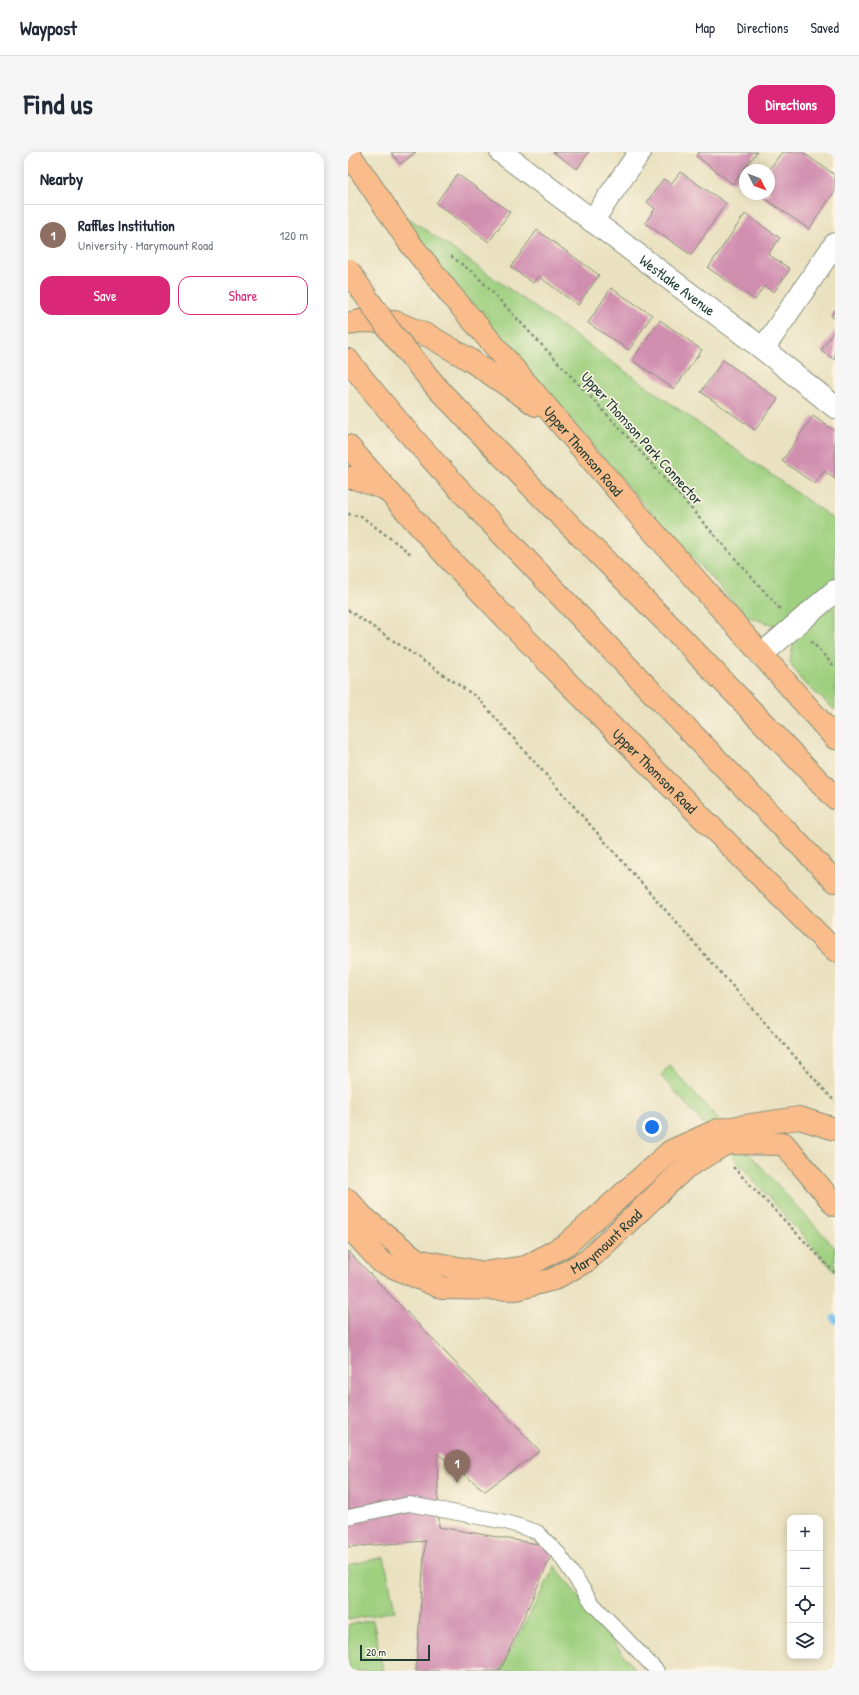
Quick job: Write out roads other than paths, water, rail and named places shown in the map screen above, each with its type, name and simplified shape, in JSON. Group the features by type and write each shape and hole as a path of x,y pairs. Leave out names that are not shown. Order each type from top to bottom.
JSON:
{"main road":[{"name":"Upper Thomson Road","path":"348,152 413,248 451,294 636,512 835,738"},
{"path":"348,270 390,331 438,389 535,490 676,631 835,798"},
{"path":"348,324 359,321 395,322 431,337 470,360 558,420"},
{"path":"348,360 402,425 482,513 632,672 835,881"},
{"name":"Upper Thomson Road","path":"348,446 449,559 569,684 835,951"},
{"path":"348,478 354,478 387,490"},
{"name":"Marymount Road","path":"348,1200 363,1216 417,1260 484,1273 526,1268 567,1244 671,1151 718,1130 799,1118 835,1129"},
{"name":"Marymount Road","path":"348,1226 381,1262 442,1288 517,1289 554,1279 588,1260 685,1168 727,1143 784,1144 835,1204"}],"street":[{"name":"Westlake Avenue","path":"501,152 763,349 835,407"},
{"path":"592,221 640,152"},
{"path":"763,349 835,244"},
{"path":"761,655 835,591"}],"lane":[{"path":"348,1517 409,1504 506,1522 537,1532 559,1554 593,1604 658,1671"}],"place":[{"name":"Raffles Institution","path":"457,1483"}]}
